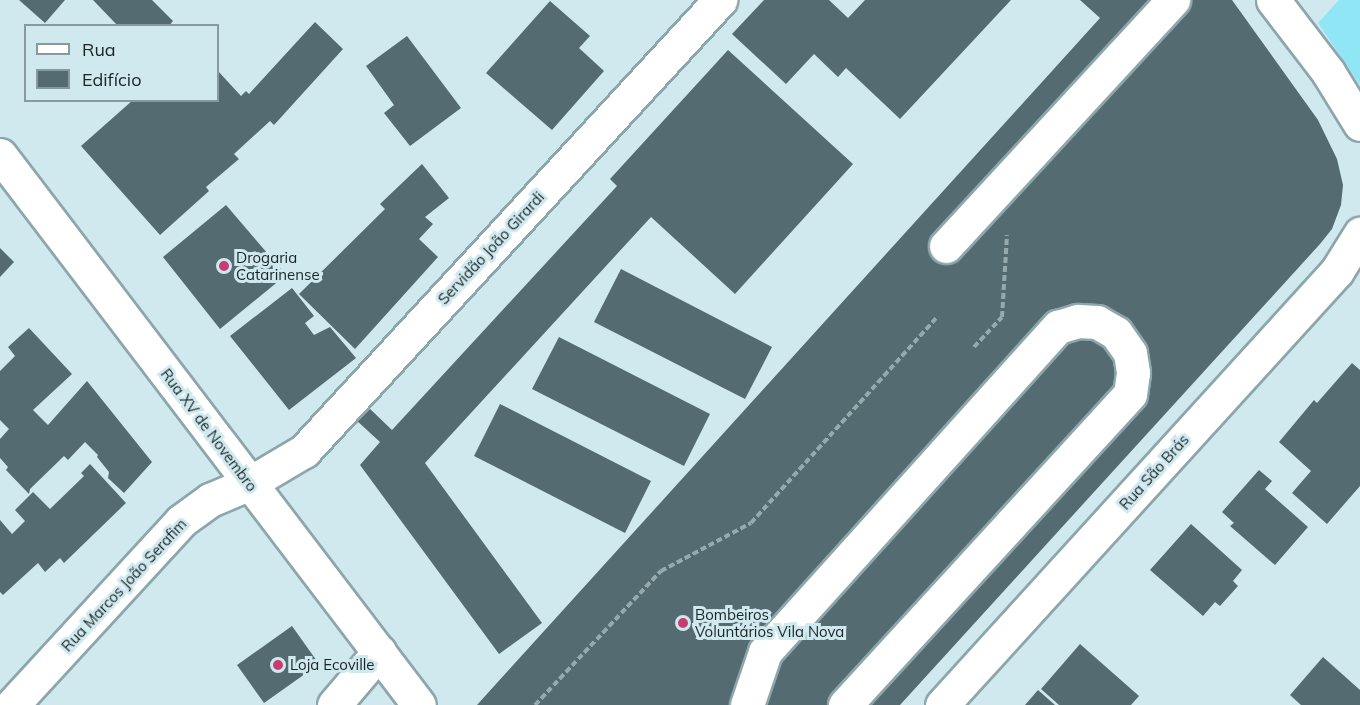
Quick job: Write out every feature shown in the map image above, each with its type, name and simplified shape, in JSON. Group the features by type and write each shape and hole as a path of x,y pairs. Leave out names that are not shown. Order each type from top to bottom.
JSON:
{"street":[{"name":"Servidão João Girardi","path":"250,483 304,451 720,0"},
{"path":"946,246 1173,0"},
{"path":"1273,0 1328,72 1360,124"},
{"name":"Rua XV de Novembro","path":"0,155 419,705"},
{"name":"Rua São Brás","path":"942,705 1337,271 1360,234"},
{"path":"747,705 765,652 1058,327 1078,321 1097,322 1116,333 1130,353 1133,373 1130,394 845,705"},
{"name":"Rua Marcos João Serafim","path":"10,696 181,521 210,500 250,483"},
{"path":"334,705 379,652"}],"path":[{"path":"974,347 1002,317 1007,230"},
{"path":"535,705 661,571 751,523 938,316"}],"shaded area":[{"path":"1339,0 1360,0 1360,85 1318,23"}],"building":[{"path":"19,0 65,0 45,23"},
{"path":"93,0 152,0 173,21 171,24 116,24"},
{"path":"764,0 829,0 848,18 865,0 1011,0 900,119 846,68 838,77 814,54 786,84 732,34"},
{"path":"1080,0 1232,0 1318,120 1337,159 1343,185 1341,205 1332,229 1320,244 900,705 477,705 1100,18"},
{"path":"550,1 590,36 579,48 604,71 552,130 486,73"},
{"path":"315,22 343,49 274,125 270,121 234,154 239,159 206,187 209,191 160,235 81,146 131,102 219,102 219,72 241,96 246,91 249,94"},
{"path":"407,36 461,108 410,146 384,113 394,105 366,66"},
{"path":"728,50 853,164 735,294 651,217 425,463 542,623 499,654 360,465 380,442 356,420 368,407 392,430 617,186 610,179"},
{"path":"422,164 449,198 425,217 433,224 419,239 438,257 355,349 299,294 385,209 380,204"},
{"name":"Drogaria Catarinense","path":"226,205 286,275 220,329 163,257"},
{"path":"0,248 14,262 0,277"},
{"path":"621,269 772,347 745,399 594,322"},
{"path":"292,288 314,316 305,323 314,335 330,327 356,358 289,410 230,336"},
{"path":"29,328 72,374 33,410 48,425 87,381 152,462 124,493 108,478 109,472 97,457 98,455 85,442 68,460 64,456 30,489 29,494 6,470 8,467 0,458 0,439 9,429 0,420 0,371 15,356 8,347"},
{"path":"559,337 710,414 684,466 532,389"},
{"path":"1352,363 1360,370 1360,486 1327,524 1292,493 1311,471 1279,442 1314,400 1317,403"},
{"path":"500,404 651,481 625,533 474,456"},
{"path":"90,464 126,503 64,563 60,558 45,572 38,563 3,595 0,592 0,520 12,534 25,521 15,510 33,492 50,509 84,476 81,473"},
{"path":"1259,470 1272,481 1265,489 1308,527 1275,565 1230,526 1234,523 1222,512"},
{"path":"1191,524 1242,570 1233,581 1238,586 1220,606 1215,602 1203,616 1150,570"},
{"name":"Loja Ecoville","path":"292,626 319,664 264,703 237,665"},
{"path":"1080,644 1139,696 1131,705 1059,705 1041,689"},
{"path":"1323,657 1360,690 1360,705 1301,705 1290,695"},
{"path":"1038,690 1055,705 1025,705"}],"place":[{"name":"Drogaria Catarinense","path":"224,266"},
{"name":"Bombeiros Voluntários Vila Nova","path":"683,623"},
{"name":"Loja Ecoville","path":"278,665"}]}
